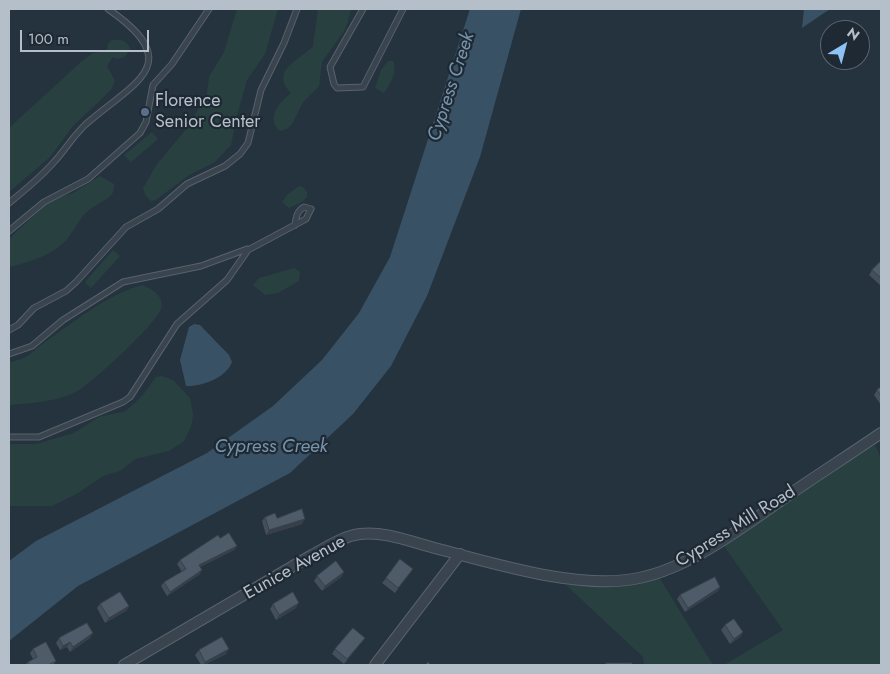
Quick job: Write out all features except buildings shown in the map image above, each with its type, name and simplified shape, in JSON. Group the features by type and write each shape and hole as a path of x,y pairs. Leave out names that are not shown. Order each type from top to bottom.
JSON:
{"street":[{"name":"Cypress Mill Road","path":"460,554 563,578 637,579 658,573 678,565 732,533 881,433"},
{"name":"Eunice Avenue","path":"124,665 312,555 344,539 359,534 390,536 460,554"},
{"path":"375,665 460,554"}],"lane":[{"path":"9,203 48,169 85,125 124,96 143,76 148,65 148,48 134,30 108,9"},
{"path":"9,231 44,202 93,175 140,132 146,122 152,86 172,64 209,9"},
{"path":"9,330 18,325 34,308 66,291 126,226 158,209 187,184 226,166 240,154 248,143 260,90 284,43 297,9"},
{"path":"363,9 330,67 334,84 337,88 363,86 402,9"},
{"path":"9,354 23,350 43,339 63,320 123,282 201,266 252,246 295,225"},
{"path":"9,437 28,439 39,437 115,406 130,397 177,324 227,280 252,246"}],"green space":[{"path":"237,9 278,9 265,54 247,80 231,145 215,162 189,175 156,200 151,201 145,195 143,188 157,164 189,126 207,93 209,77 224,52"},
{"path":"318,9 351,9 346,28 322,62 319,86 303,102 292,124 287,129 280,131 274,121 274,116 276,110 291,93 285,85 283,78 285,71 313,46"},
{"path":"112,40 125,42 130,49 125,57 117,59 113,57 107,66 115,81 111,90 73,126 50,157 9,192 9,128 82,61 93,53 107,51 108,44"},
{"path":"388,61 393,61 395,69 391,82 384,93 375,88 381,70"},
{"path":"152,132 158,139 131,162 124,155"},
{"path":"100,176 114,184 112,194 86,213 63,244 49,253 9,267 9,239 49,201 73,193"},
{"path":"299,186 303,187 307,192 307,197 302,202 289,208 282,202 287,195"},
{"path":"113,250 120,256 91,288 85,282"},
{"path":"294,268 300,272 299,281 278,293 265,295 253,285 259,278"},
{"path":"142,285 157,294 161,300 161,309 157,317 136,340 108,366 76,392 43,402 9,405 9,362 29,355 80,317 116,295"},
{"path":"162,376 173,380 190,398 193,414 192,424 184,441 169,451 135,459 120,471 103,476 78,493 52,506 9,506 9,444 36,444 74,433 99,417 126,411 143,395 156,377"},
{"path":"875,445 881,458 881,665 724,665 783,630 722,543"},
{"path":"659,577 713,665 644,665 643,657 566,585 625,585"}],"water":[{"name":"Cypress Creek","path":"470,9 521,9 480,157 427,296 391,366 353,414 290,473 78,586 9,641 9,561 36,541 207,453 273,406 322,360 359,313 390,257"},
{"path":"804,9 830,9 802,28"},
{"path":"194,324 200,325 229,355 232,362 225,372 213,380 199,385 186,386 180,360 189,327"}],"place":[{"name":"Florence Senior Center","path":"145,112"}]}
